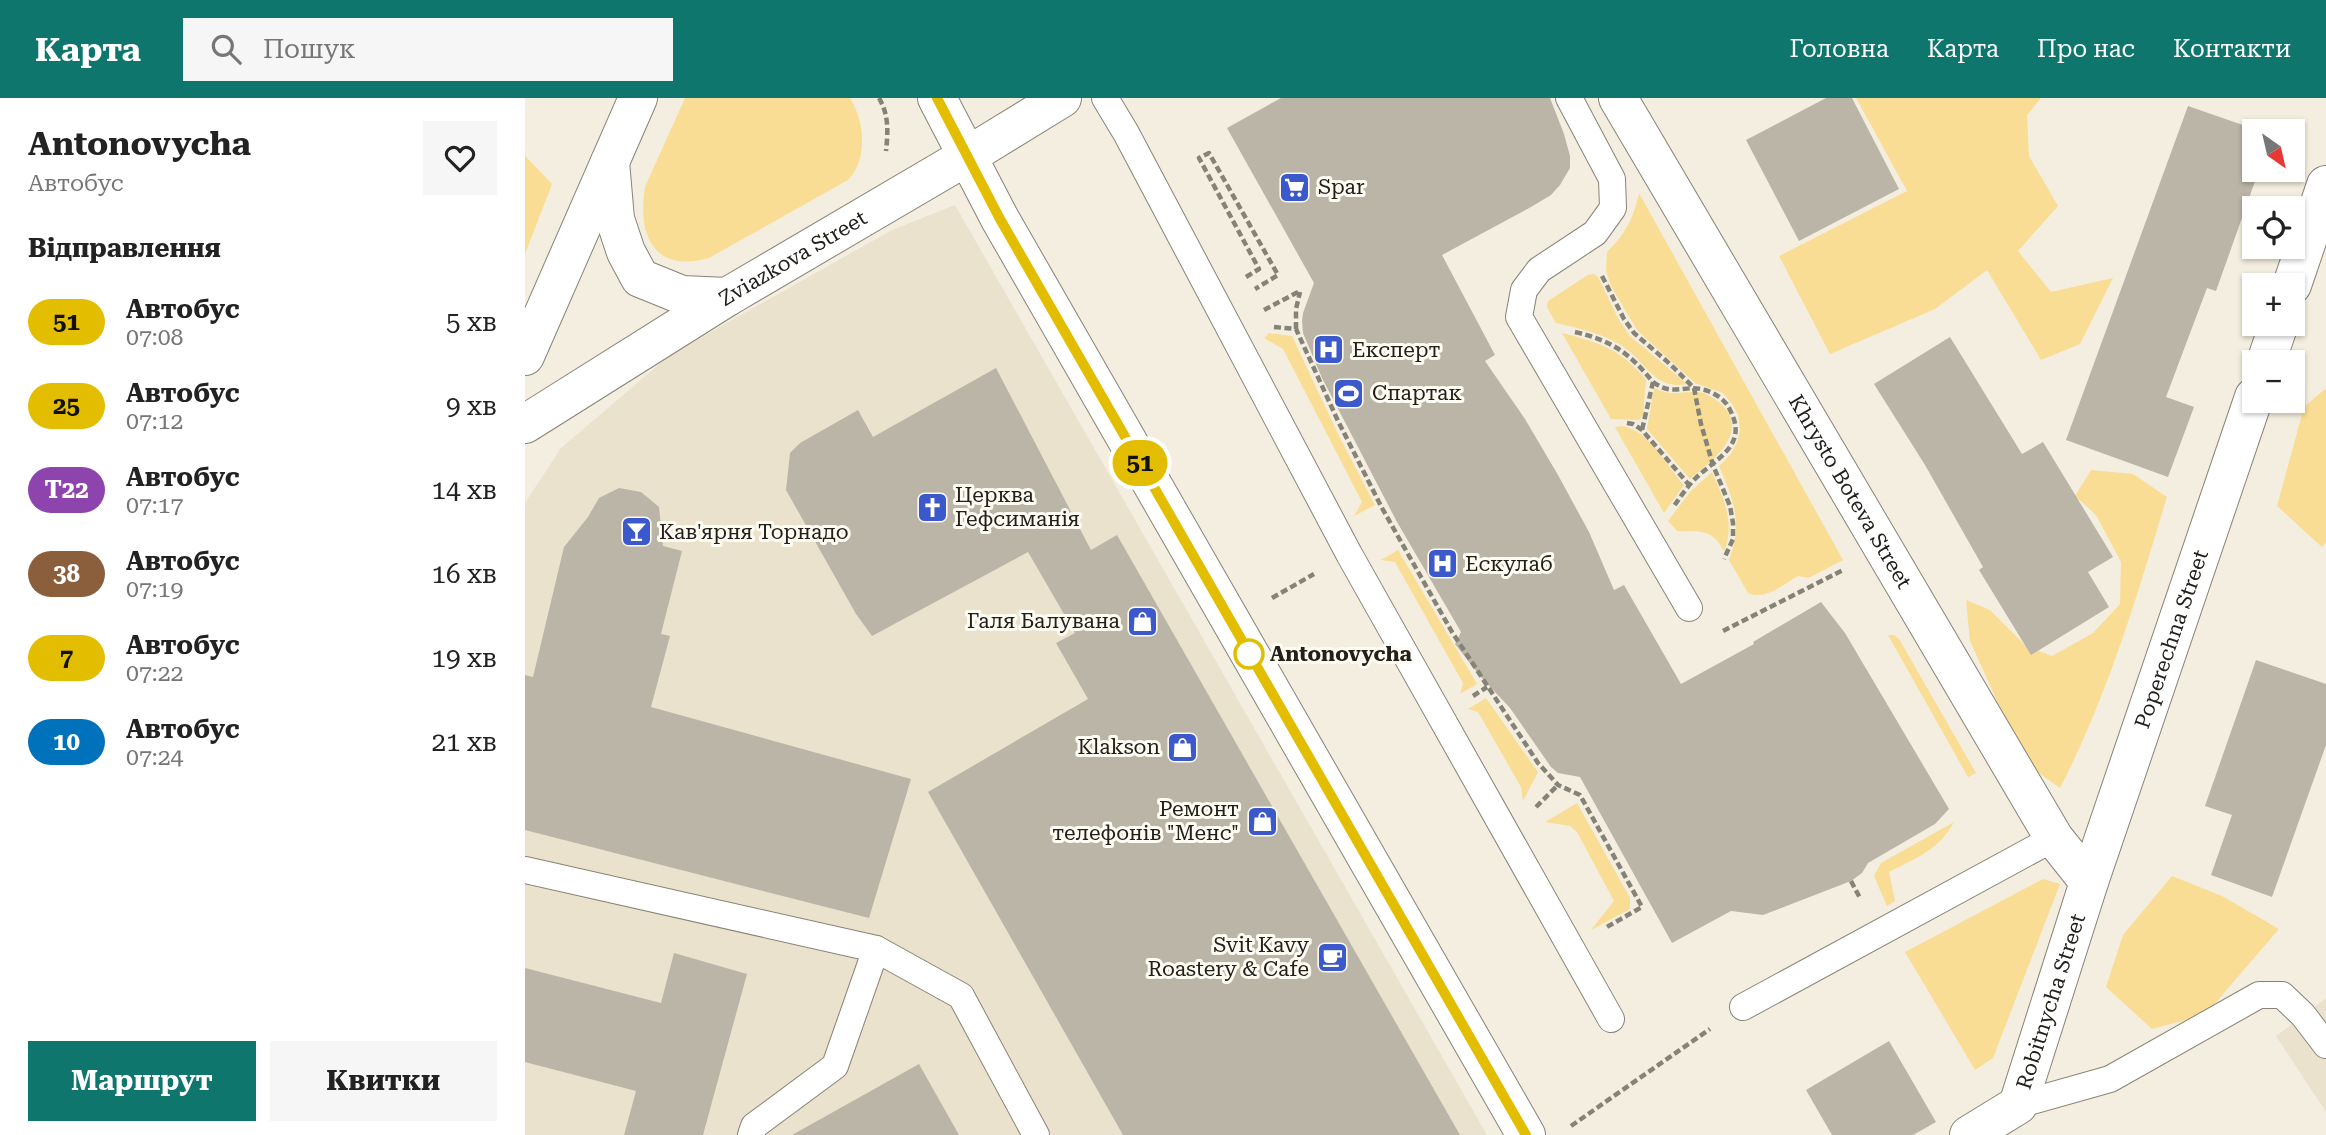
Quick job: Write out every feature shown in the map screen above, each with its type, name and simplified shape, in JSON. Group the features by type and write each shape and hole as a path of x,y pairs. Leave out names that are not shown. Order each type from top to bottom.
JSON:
{"street":[{"path":"525,356 638,98"},
{"path":"937,98 1000,219 1526,1135"},
{"name":"Zviazkova Street","path":"525,424 727,297 969,156 1062,98"},
{"name":"Khrysto Boteva Street","path":"1618,98 2054,838 2089,882"},
{"path":"610,162 615,219 626,252 640,278 682,295 727,297"},
{"path":"2296,273 2326,186"},
{"name":"Poperechna Street","path":"2089,882 2249,413"},
{"name":"Robitnycha Street","path":"1969,1135 2018,1105 2089,882"}],"lane":[{"path":"1105,98 1349,554 1611,1019"},
{"path":"1569,98 1612,179 1612,208 1595,233 1539,270 1524,290 1519,317 1689,608"},
{"path":"1743,1007 2054,838"},
{"path":"525,870 876,948 961,996 1037,1135"},
{"path":"751,1135 754,1126 835,1066 876,948"},
{"path":"2018,1105 2110,1079 2259,995 2282,995 2303,1015 2326,1045"}],"path":[{"path":"879,98 885,108 888,131 885,156"},
{"path":"1246,285 1242,279 1259,269 1199,159 1209,153 1278,275 1249,292"},
{"path":"1584,241 1623,320 1694,388 1701,424 1713,465 1730,506 1733,523 1733,539 1724,559"},
{"path":"1264,319 1260,312 1300,291 1296,329 1382,508 1452,632 1538,763 1557,785 1580,795 1642,907 1571,947"},
{"path":"1268,326 1296,329"},
{"path":"1564,330 1618,348 1629,355 1653,382 1671,391 1694,388 1709,391 1729,407 1736,430 1727,452 1698,476 1670,512"},
{"path":"1642,430 1653,382"},
{"path":"1622,423 1633,424 1642,430 1690,486"},
{"path":"1272,598 1349,554"},
{"path":"1689,608 1706,640 1848,568"},
{"path":"1566,1129 1743,1007"}],"shaded area":[{"path":"685,98 850,98 861,129 859,162 848,180 709,258 674,260 662,255 653,246 647,234 643,204 645,187"},
{"path":"1856,98 2041,98 2027,115 2029,156 2058,206 2018,251 2051,292 2113,278 2080,344 2041,360 1987,270 1935,309 1830,354 1779,256 1907,191"},
{"path":"525,156 552,184 525,254"},
{"path":"1639,193 1843,560 1809,578 1798,576 1768,593 1754,595 1748,593 1729,560 1735,535 1735,512 1719,466 1737,443 1740,430 1738,415 1723,393 1695,383 1637,330 1611,286 1606,271 1607,252 1628,225"},
{"path":"955,205 1487,1135 525,1135 525,503 561,448 670,355 892,230"},
{"path":"1594,274 1630,336 1687,384 1665,383 1619,344 1597,334 1556,323 1547,307 1548,301 1588,275"},
{"path":"1269,333 1292,336 1375,505 1354,516 1362,502 1283,349 1264,338"},
{"path":"1562,333 1609,349 1637,369 1646,380 1643,415 1639,420 1611,419"},
{"path":"1654,388 1671,393 1704,393 1721,404 1729,415 1732,426 1725,446 1690,479 1647,429"},
{"path":"2326,388 2326,543 2322,547 2277,506 2305,406"},
{"path":"1615,427 1633,429 1650,442 1684,485 1664,513"},
{"path":"2091,470 2133,474 2167,497 2107,681 2060,788 2025,763 1970,641 1966,600 1990,610 2026,646 2052,656 2093,633 2120,604 2121,562 2096,515 2075,496"},
{"path":"1712,472 1727,510 1729,530 1724,551 1709,534 1677,531 1668,521 1691,491"},
{"path":"1398,550 1477,684 1460,694 1463,683 1395,562 1381,560"},
{"path":"1888,635 1899,639 1976,773 1968,777"},
{"path":"1486,698 1538,772 1523,801 1521,787 1478,712 1468,709"},
{"path":"1577,803 1630,898 1630,909 1591,930 1614,901 1577,832 1570,826 1545,822"},
{"path":"1954,822 1934,846 1889,872 1895,901 1887,906 1874,876 1881,863"},
{"path":"2172,876 2222,896 2279,929 2205,1015 2152,1029 2106,987 2123,935"},
{"path":"2043,879 2060,884 1993,1058 1975,1070 1905,952"},
{"path":"2326,998 2326,1112 2276,1036"}],"building":[{"path":"1281,98 1550,98 1570,156 1570,168 1560,185 1551,195 1531,207 1442,255 1495,355 1485,361 1525,419 1558,475 1589,532 1614,590 1624,585 1681,684 1754,644 1753,642 1821,602 1845,633 1949,809 1935,824 1868,863 1862,873 1851,881 1763,915 1731,911 1672,943 1580,777 1558,773 1551,767 1510,708 1455,644 1461,632 1397,522 1322,378 1303,333 1303,313 1314,283 1227,128"},
{"path":"1826,98 1852,98 1899,189 1799,241 1746,140"},
{"path":"2188,106 2242,125 2242,182 2255,182 2250,196 2242,196 2242,218 2216,291 2207,288 2166,397 2194,407 2168,477 2066,440"},
{"path":"1950,337 2022,454 2043,442 2113,557 2088,572 2109,607 2031,655 1979,570 1983,567 1925,465 1874,384"},
{"path":"996,368 1091,550 1117,535 1460,1135 1123,1135 928,792 1088,699 1056,643 1075,633 1028,552 872,636 856,614 786,490 790,453 800,443 858,410 873,437"},
{"path":"619,488 641,492 659,507 663,546 682,551 661,634 670,636 651,707 911,779 869,918 525,830 525,675 533,677 564,547 599,498"},
{"path":"2256,660 2326,684 2326,745 2272,897 2211,875 2232,815 2205,806"},
{"path":"674,953 747,974 703,1135 624,1135 636,1091 525,1062 525,968 661,1003"},
{"path":"1889,1041 1936,1122 1913,1135 1832,1135 1806,1090"},
{"path":"919,1064 959,1135 792,1135"}],"bus line":[{"name":"51","path":"937,98 1000,219 1526,1135"}],"place":[{"name":"Spar","path":"1295,187"},
{"name":"Експерт","path":"1329,350"},
{"name":"Спартак","path":"1349,393"},
{"name":"Церква Гефсиманія","path":"932,507"},
{"name":"Кав'ярня Торнадо","path":"636,532"},
{"name":"Ескулаб","path":"1442,564"},
{"name":"Галя Балувана","path":"1143,621"},
{"name":"Antonovycha","path":"1249,654"},
{"name":"Klakson","path":"1183,747"},
{"name":"Ремонт телефонів \"Менс\"","path":"1262,821"},
{"name":"Svit Kavy Roastery & Cafe","path":"1332,957"}]}
